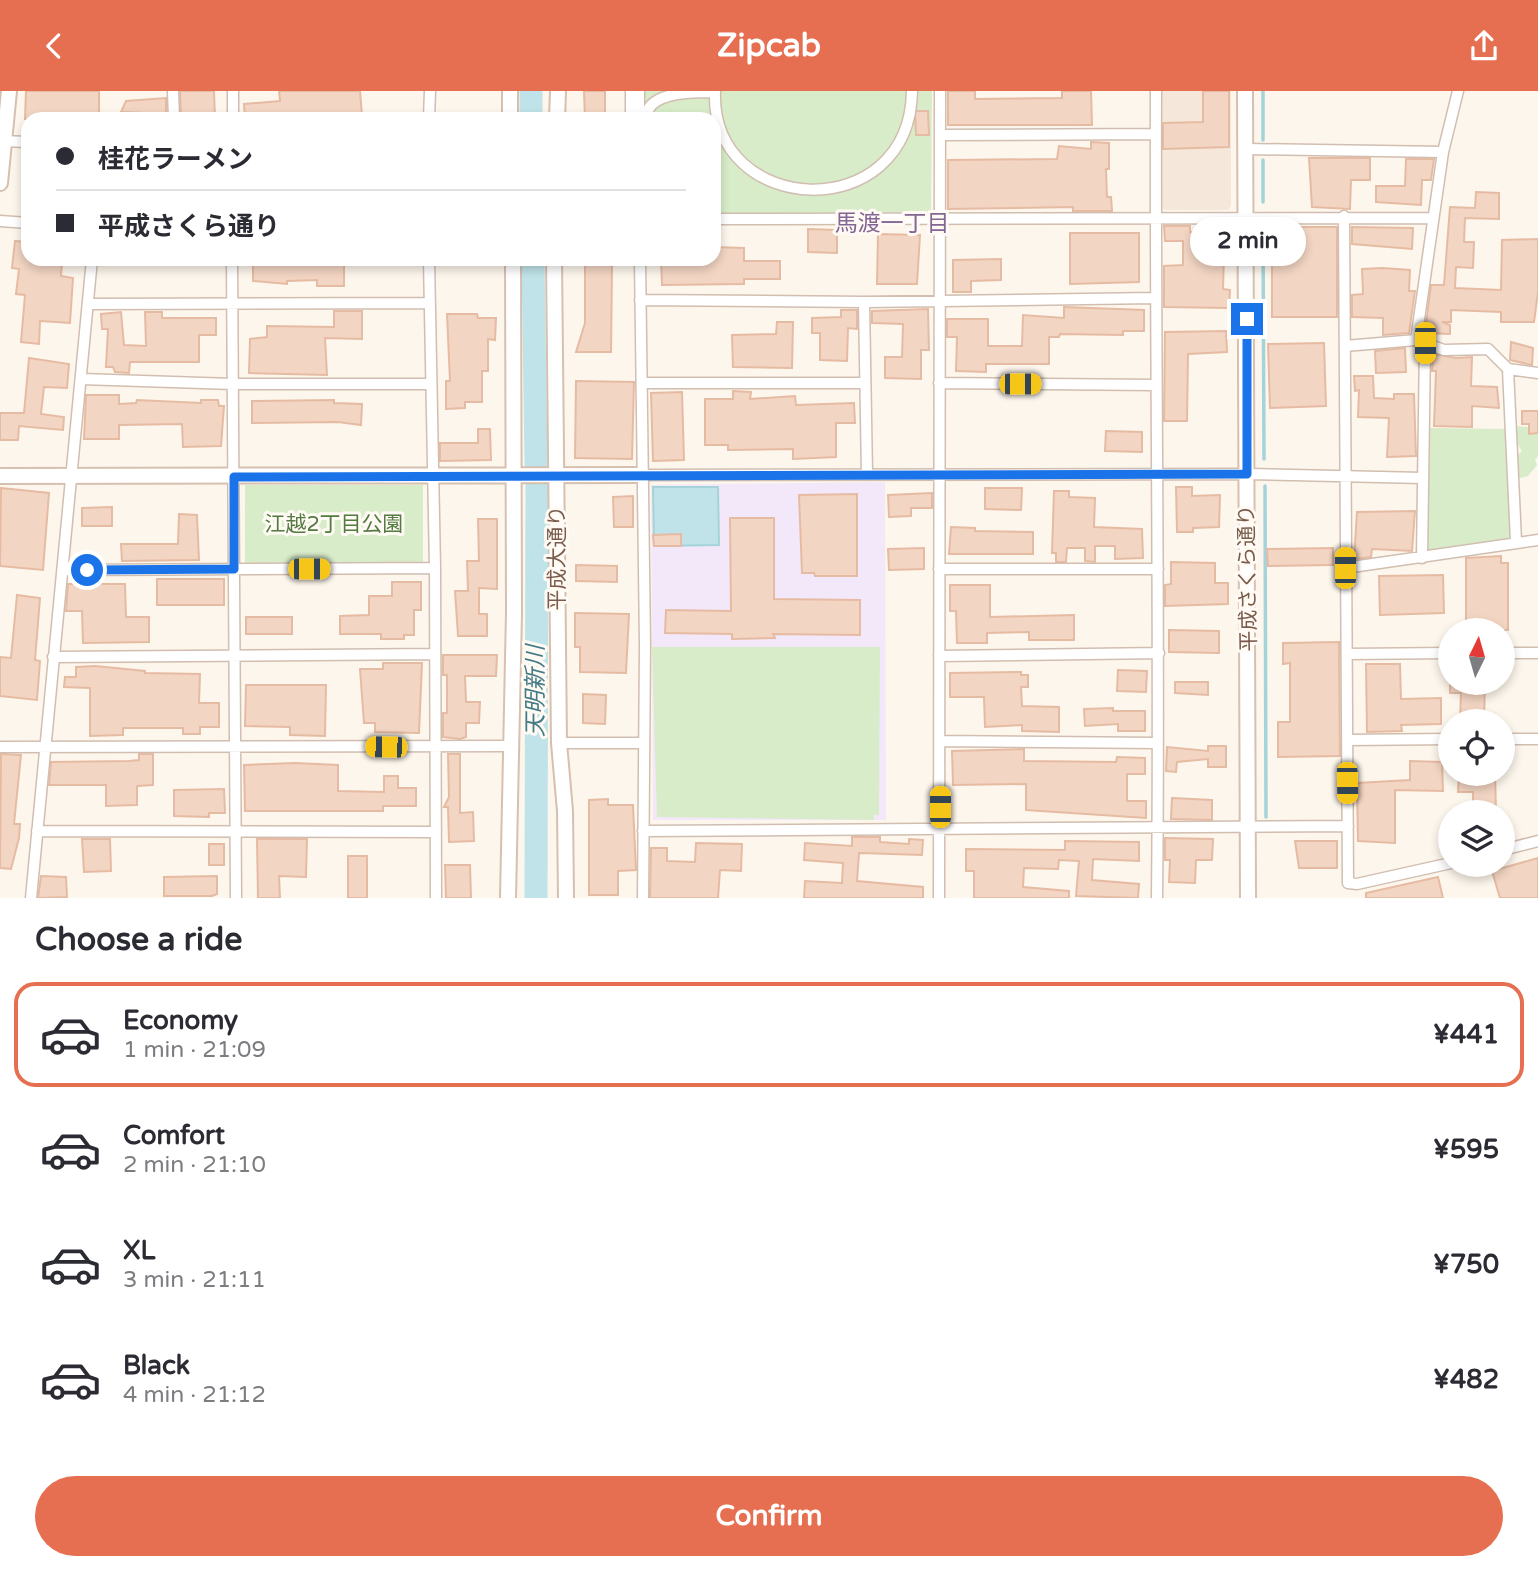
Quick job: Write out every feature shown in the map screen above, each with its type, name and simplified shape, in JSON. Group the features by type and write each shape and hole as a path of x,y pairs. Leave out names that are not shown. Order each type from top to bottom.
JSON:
{"street":[{"path":"0,183 9,91"},
{"path":"173,91 174,112"},
{"path":"233,91 233,112"},
{"path":"429,112 430,91"},
{"path":"510,91 510,112"},
{"path":"557,112 558,91"},
{"path":"631,91 631,112"},
{"path":"639,91 639,112"},
{"path":"721,126 740,160 765,179 795,190 826,191 856,183 882,165 901,141 912,111 912,91"},
{"path":"939,898 940,91"},
{"path":"1156,91 1155,385 1159,653 1157,898"},
{"name":"平成さくら通り","path":"1245,91 1248,898"},
{"path":"1422,558 1421,342 1432,218 1443,152 1458,91"},
{"path":"649,112 652,103 672,92 715,92 717,112"},
{"path":"940,135 1156,134"},
{"path":"2,141 21,142"},
{"path":"1246,149 1443,152"},
{"path":"721,219 813,215 1432,218"},
{"path":"1344,216 1348,883 1357,884 1438,866"},
{"path":"0,221 21,222"},
{"path":"31,898 91,266"},
{"path":"232,266 236,898"},
{"path":"429,266 429,384 435,568 436,898"},
{"name":"平成大通り","path":"508,898 519,475 513,266"},
{"name":"平成大通り","path":"554,266 553,475 559,743 565,811 566,898"},
{"path":"640,266 643,383 643,898"},
{"path":"640,300 864,302 1155,298"},
{"path":"864,302 867,475"},
{"path":"88,304 429,303"},
{"path":"1345,346 1421,342 1444,350 1489,349 1508,369 1538,373"},
{"path":"1508,369 1516,541"},
{"path":"81,379 233,384 429,384"},
{"path":"643,383 865,383"},
{"path":"939,383 1155,385"},
{"path":"0,476 1247,474 1423,478"},
{"path":"1345,568 1422,558 1516,541 1538,540"},
{"path":"63,570 435,568"},
{"path":"939,569 1158,569"},
{"path":"939,656 1159,653"},
{"path":"1347,654 1438,653"},
{"path":"1516,653 1538,653"},
{"path":"53,657 435,654"},
{"path":"1347,740 1438,739"},
{"path":"1515,739 1538,739"},
{"path":"940,741 1157,743"},
{"path":"559,743 643,743"},
{"path":"0,747 510,746"},
{"path":"643,831 1348,826"},
{"path":"37,831 235,829 436,832"},
{"path":"1515,847 1538,841"}],"shaded area":[{"path":"1160,91 1231,91 1231,206 1228,210 1164,210 1160,205"},
{"path":"885,482 886,820 653,820 651,485"}],"green space":[{"path":"637,91 932,91 931,212 721,214 721,112 637,112"},
{"path":"1515,426 1538,428 1538,456 1535,460 1537,465 1528,476 1521,478 1514,476 1515,457 1522,451 1516,442"},
{"path":"1425,428 1510,429 1516,541 1422,558"},
{"name":"江越2丁目公園","path":"245,485 423,485 423,563 245,564"},
{"path":"652,647 880,647 879,815 874,815 874,820 657,817"}],"water":[{"path":"653,487 718,487 719,545 654,546"}],"building":[{"path":"26,91 99,91 99,112 25,112"},
{"path":"180,91 214,91 215,112 181,112"},
{"path":"279,91 360,91 362,112 245,112 244,104 280,101"},
{"path":"584,91 605,91 605,112 585,112"},
{"path":"948,91 975,91 975,99 1062,98 1062,91 1091,91 1092,125 948,125"},
{"path":"1203,91 1229,91 1229,147 1163,149 1163,123 1203,122"},
{"path":"166,98 166,112 121,112 126,101"},
{"path":"915,111 928,111 929,135 916,135"},
{"path":"1091,142 1109,143 1107,197 1111,197 1112,211 1073,211 1073,207 948,209 948,160 1057,159 1059,146 1091,149"},
{"path":"1309,158 1370,158 1370,180 1351,180 1350,209 1312,207"},
{"path":"1406,159 1434,159 1431,180 1422,180 1421,205 1376,202 1376,186 1405,186"},
{"path":"1476,192 1499,193 1499,219 1465,218 1464,242 1474,242 1473,268 1456,267 1455,288 1501,290 1502,240 1538,239 1538,292 1534,322 1501,322 1501,312 1451,310 1451,322 1442,322 1450,325 1450,334 1425,333 1431,285 1444,285 1450,207 1475,208"},
{"path":"1164,226 1190,226 1190,232 1229,231 1230,253 1224,253 1223,289 1230,290 1229,308 1164,307 1164,266 1183,265 1183,241 1165,241"},
{"path":"1272,227 1337,227 1337,317 1272,317"},
{"path":"1352,227 1413,228 1412,249 1352,244"},
{"path":"808,229 837,230 837,253 808,252"},
{"path":"1070,233 1139,233 1139,282 1070,284"},
{"path":"878,234 920,235 917,284 877,284"},
{"path":"15,241 21,241 21,266 62,266 61,276 73,278 70,323 40,321 39,344 21,342 25,295 16,294 19,269 12,268"},
{"path":"721,247 744,248 744,261 780,261 780,279 744,279 744,284 662,285 661,266 721,266"},
{"path":"1001,259 1001,280 971,281 971,292 953,292 953,260"},
{"path":"253,266 344,266 344,286 317,286 317,280 287,281 287,284 253,281"},
{"path":"585,266 611,266 611,352 576,352 585,323"},
{"path":"1362,269 1410,270 1409,291 1415,291 1409,333 1383,335 1383,318 1352,317 1352,295 1363,294"},
{"path":"1064,307 1144,310 1144,331 1123,331 1123,335 1060,334 1059,337 1049,337 1049,364 986,364 986,372 956,371 957,337 947,337 947,319 988,319 988,346 1022,346 1023,315 1064,318"},
{"path":"928,309 929,350 921,350 921,379 885,378 885,357 902,357 903,324 872,323 872,311"},
{"path":"841,310 857,310 857,329 848,328 847,361 820,360 820,333 812,333 812,318 841,317"},
{"path":"334,311 362,311 362,339 325,338 327,375 249,373 250,339 267,337 267,326 334,327"},
{"path":"121,312 124,345 146,346 145,312 162,312 162,318 216,318 216,335 199,335 199,362 130,362 129,373 115,372 113,367 106,367 108,329 102,329 101,314"},
{"path":"447,314 477,314 478,318 496,318 495,340 488,339 488,371 482,371 482,402 465,402 465,408 446,409 446,381 450,381"},
{"path":"777,322 793,322 792,368 733,367 732,335 776,334"},
{"path":"1226,331 1227,352 1188,354 1187,421 1164,421 1165,332"},
{"path":"1511,342 1533,348 1532,365 1510,360"},
{"path":"1324,343 1326,406 1270,408 1268,344"},
{"path":"1405,348 1406,372 1376,373 1375,351"},
{"path":"1433,354 1456,358 1472,357 1471,386 1497,387 1499,408 1472,406 1472,427 1434,426 1436,371 1432,371"},
{"path":"29,358 69,364 67,388 44,387 41,414 64,417 63,430 19,426 18,440 0,440 0,413 24,413"},
{"path":"1354,376 1373,376 1374,398 1394,399 1394,394 1414,394 1416,456 1387,457 1389,418 1358,417 1359,390 1355,391"},
{"path":"576,381 634,382 632,459 575,458"},
{"path":"733,391 751,392 750,399 795,396 796,405 854,403 855,423 836,423 836,457 793,459 793,449 728,450 728,445 705,445 705,399 733,399"},
{"path":"682,392 684,460 653,461 651,393"},
{"path":"86,395 119,395 119,404 136,403 137,400 201,403 201,400 218,400 219,406 224,406 221,446 183,447 182,424 119,425 119,439 84,439"},
{"path":"334,400 334,403 362,404 361,425 338,422 252,423 252,401"},
{"path":"1522,411 1538,411 1538,433 1529,434 1529,424 1522,424"},
{"path":"478,429 490,429 491,460 440,461 440,443 478,443"},
{"path":"1106,431 1142,432 1142,452 1105,451"},
{"path":"1176,487 1192,487 1192,496 1220,495 1219,527 1177,532"},
{"path":"1,488 49,493 43,570 0,566"},
{"path":"985,488 1022,488 1021,510 985,509"},
{"path":"1054,491 1069,491 1069,497 1095,498 1094,527 1142,529 1143,558 1115,559 1115,546 1095,546 1095,562 1085,561 1085,548 1067,548 1066,562 1056,562 1056,553 1052,553"},
{"path":"932,493 932,508 911,508 911,516 889,517 888,495"},
{"path":"857,494 857,576 815,576 814,573 802,573 799,495"},
{"path":"633,496 633,527 614,527 613,497"},
{"path":"112,507 112,526 82,526 82,508"},
{"path":"1415,511 1412,551 1372,549 1371,557 1354,559 1357,512"},
{"path":"179,514 197,515 199,560 122,561 121,544 178,544"},
{"path":"730,518 774,518 774,599 860,600 860,635 773,634 775,638 732,639 732,634 665,633 666,610 731,611"},
{"path":"478,519 497,519 497,589 479,588 479,614 487,614 487,636 458,636 455,591 468,591 467,561 479,561"},
{"path":"951,527 975,528 975,531 1033,532 1033,554 949,554"},
{"path":"681,534 681,546 654,546 653,535"},
{"path":"924,548 924,569 889,570 888,549"},
{"path":"1333,548 1333,565 1268,566 1267,549"},
{"path":"1501,556 1501,563 1508,563 1508,618 1466,618 1466,558"},
{"path":"1171,562 1215,563 1215,583 1228,583 1228,604 1165,606 1165,585 1171,584"},
{"path":"576,565 617,566 617,582 576,581"},
{"path":"1443,575 1444,613 1380,615 1379,576"},
{"path":"157,579 224,579 224,605 157,605"},
{"path":"392,582 421,582 421,610 414,610 414,635 404,635 404,639 381,639 381,634 340,634 340,616 369,615 369,596 392,596"},
{"path":"68,584 125,584 126,617 149,617 149,642 83,643 82,611 66,611"},
{"path":"950,585 990,585 990,617 1074,615 1074,640 1029,640 1029,632 987,633 987,643 957,643 956,611 950,611"},
{"path":"17,595 40,598 35,660 40,661 37,700 0,696 0,657 11,658"},
{"path":"575,613 629,614 626,673 580,672 580,647 575,647"},
{"path":"246,617 292,617 292,634 246,634"},
{"path":"1169,630 1219,631 1219,653 1169,652"},
{"path":"1339,642 1340,756 1278,757 1278,722 1290,722 1290,663 1283,664 1283,643"},
{"path":"443,655 497,655 496,676 465,676 466,702 480,702 479,723 466,723 466,737 460,739 443,737 443,713 447,713 447,675 443,675"},
{"path":"383,663 422,663 419,733 375,732 375,723 364,723 360,669 383,669"},
{"path":"1366,664 1400,664 1401,699 1441,698 1438,724 1401,725 1402,731 1367,732"},
{"path":"95,666 145,673 200,674 199,703 219,703 219,727 200,727 200,734 183,734 183,728 123,728 123,735 90,736 90,688 64,687 65,677 76,677 76,667"},
{"path":"1118,670 1147,671 1146,692 1117,691"},
{"path":"1021,672 1021,675 1028,675 1028,687 1021,687 1022,706 1059,707 1059,732 1022,731 1022,725 985,727 984,697 950,697 950,673"},
{"path":"1175,682 1208,682 1208,695 1175,693"},
{"path":"246,685 326,685 325,736 290,735 290,727 245,726"},
{"path":"583,694 606,695 605,724 583,723"},
{"path":"1461,695 1485,695 1484,709 1460,709"},
{"path":"1113,708 1113,711 1145,711 1145,731 1118,731 1118,724 1085,726 1084,709"},
{"path":"1208,746 1226,746 1226,767 1208,767 1208,759 1177,762 1176,772 1166,771 1167,747 1208,751"},
{"path":"1024,749 1024,761 1116,762 1117,757 1145,758 1145,774 1127,774 1127,801 1146,801 1146,818 1026,810 1026,784 953,785 952,751"},
{"path":"1,754 21,755 14,824 20,824 19,838 11,869 0,868"},
{"path":"139,754 153,754 153,785 137,786 137,805 106,806 106,785 49,785 51,762 129,761 139,760"},
{"path":"448,754 460,754 460,813 473,812 474,841 449,842 448,807 444,807 449,797"},
{"path":"1410,761 1438,762 1438,786 1443,786 1443,791 1395,790 1395,843 1358,841 1357,783 1410,780"},
{"path":"244,765 338,765 338,791 384,792 384,776 398,776 398,788 416,788 416,806 383,806 383,811 245,811"},
{"path":"1458,786 1495,786 1496,800 1473,800 1473,792 1458,792"},
{"path":"224,789 225,813 209,813 209,817 174,816 174,790"},
{"path":"1172,798 1212,800 1212,820 1171,819"},
{"path":"608,799 608,805 633,805 636,870 618,871 618,895 589,895 589,800"},
{"path":"852,837 880,837 880,842 909,844 909,839 923,840 922,855 859,853 857,881 923,887 923,898 804,898 805,881 842,883 843,863 804,860 805,843 852,846"},
{"path":"1165,838 1213,839 1212,860 1196,860 1195,883 1169,882 1170,860 1165,860"},
{"path":"82,839 110,839 111,871 84,872"},
{"path":"257,839 307,839 306,877 279,876 280,898 258,898"},
{"path":"1065,841 1139,842 1139,861 1093,859 1092,880 1139,884 1138,898 1076,896 1079,861 1059,860 1058,869 1024,868 1023,887 1069,891 1069,898 974,898 974,871 966,871 966,849 1065,850"},
{"path":"1295,841 1337,841 1337,868 1299,868"},
{"path":"696,843 742,844 741,871 720,870 718,898 650,898 651,848 667,848 667,861 695,862"},
{"path":"209,844 224,844 224,865 209,865"},
{"path":"348,856 367,856 367,898 348,898"},
{"path":"1538,858 1538,898 1500,898 1494,877 1515,877 1515,864"},
{"path":"445,865 470,865 471,898 446,898"},
{"path":"41,876 66,877 67,897 38,898"},
{"path":"217,876 217,894 212,896 164,896 164,877"},
{"path":"1438,877 1443,898 1366,898 1366,893"}],"waterway":[{"name":"天明新川","path":"531,91 531,112"},
{"path":"1263,91 1263,140"},
{"path":"1263,160 1263,202"},
{"path":"1263,229 1264,459"},
{"name":"天明新川","path":"533,266 536,463"},
{"name":"天明新川","path":"536,898 537,484"},
{"path":"1265,486 1266,817"}],"district":[{"name":"馬渡一丁目","path":"892,224"}],"route":[{"path":"87,570 234,569 234,477 1247,474 1247,319"}]}
